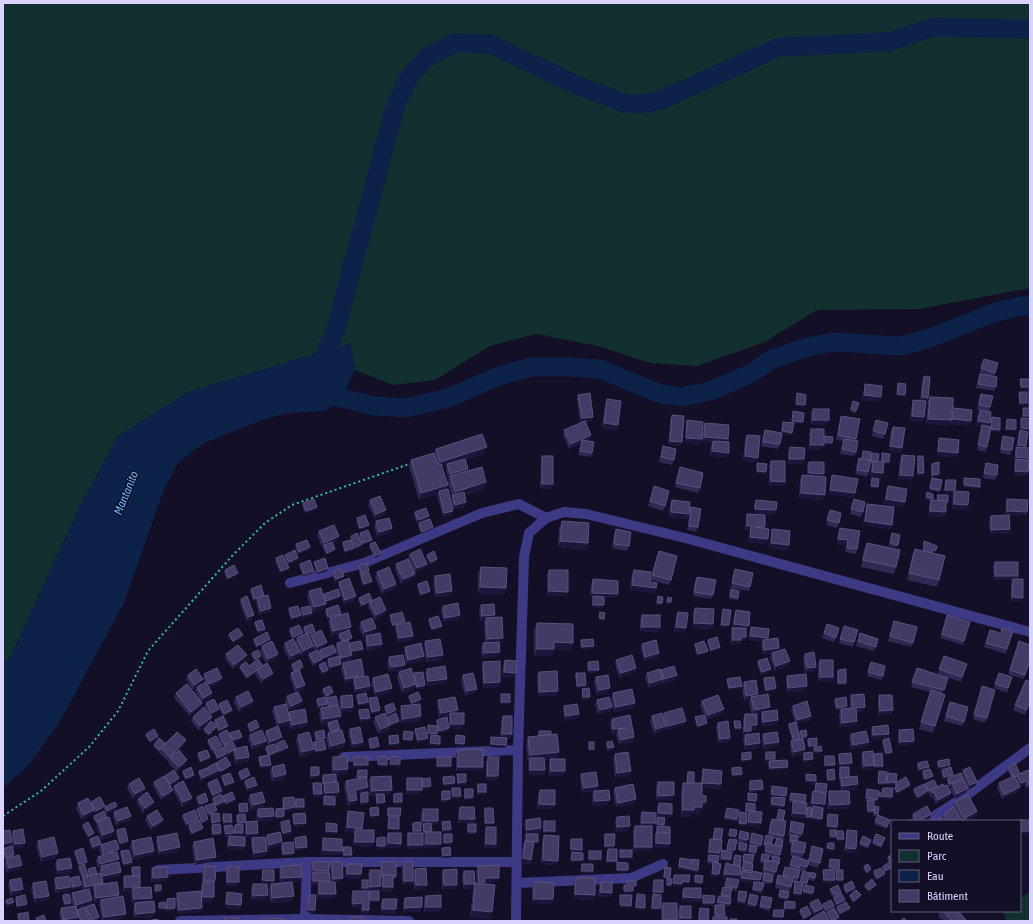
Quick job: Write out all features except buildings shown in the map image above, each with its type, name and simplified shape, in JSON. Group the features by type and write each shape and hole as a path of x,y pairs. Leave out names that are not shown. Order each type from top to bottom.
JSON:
{"street":[{"path":"290,583 364,563 482,513 519,504 546,518"},
{"path":"516,921 518,750 524,557 529,533 546,518 564,512 586,514 614,520 1030,632"},
{"path":"929,820 964,797 1030,748"},
{"path":"344,757 518,750"},
{"path":"158,870 307,862 517,862"},
{"path":"305,920 307,862"},
{"path":"517,883 631,878 663,864"},
{"path":"180,921 409,921"}],"path":[{"path":"3,816 41,791 89,747 118,711 148,651 232,556 265,523 292,505 415,462"}],"green space":[{"path":"3,3 1030,3 1030,288 919,309 817,310 765,342 697,366 650,363 602,347 536,334 490,346 435,380 393,385 355,370 350,344 118,436 82,502 11,656 3,665"},
{"path":"1030,891 1030,921 1007,921 1003,913 1021,912 1021,898"}],"water":[{"name":"Mantanito","path":"351,343 355,370 342,397 325,411 288,413 262,420 204,443 178,463 164,489 124,603 59,723 27,767 3,788 3,665 11,656 82,502 118,436 188,392"}],"waterway":[{"path":"315,374 335,332 396,104 410,76 427,57 455,43 491,44 572,83 624,103 641,104 661,100 779,47 888,42 933,27 1030,29"},
{"path":"317,392 375,406 406,408 448,398 499,376 531,367 569,367 600,369 658,393 681,397 710,391 750,374 772,359 807,347 834,342 901,346 930,338 993,313 1020,306 1030,306"}]}
